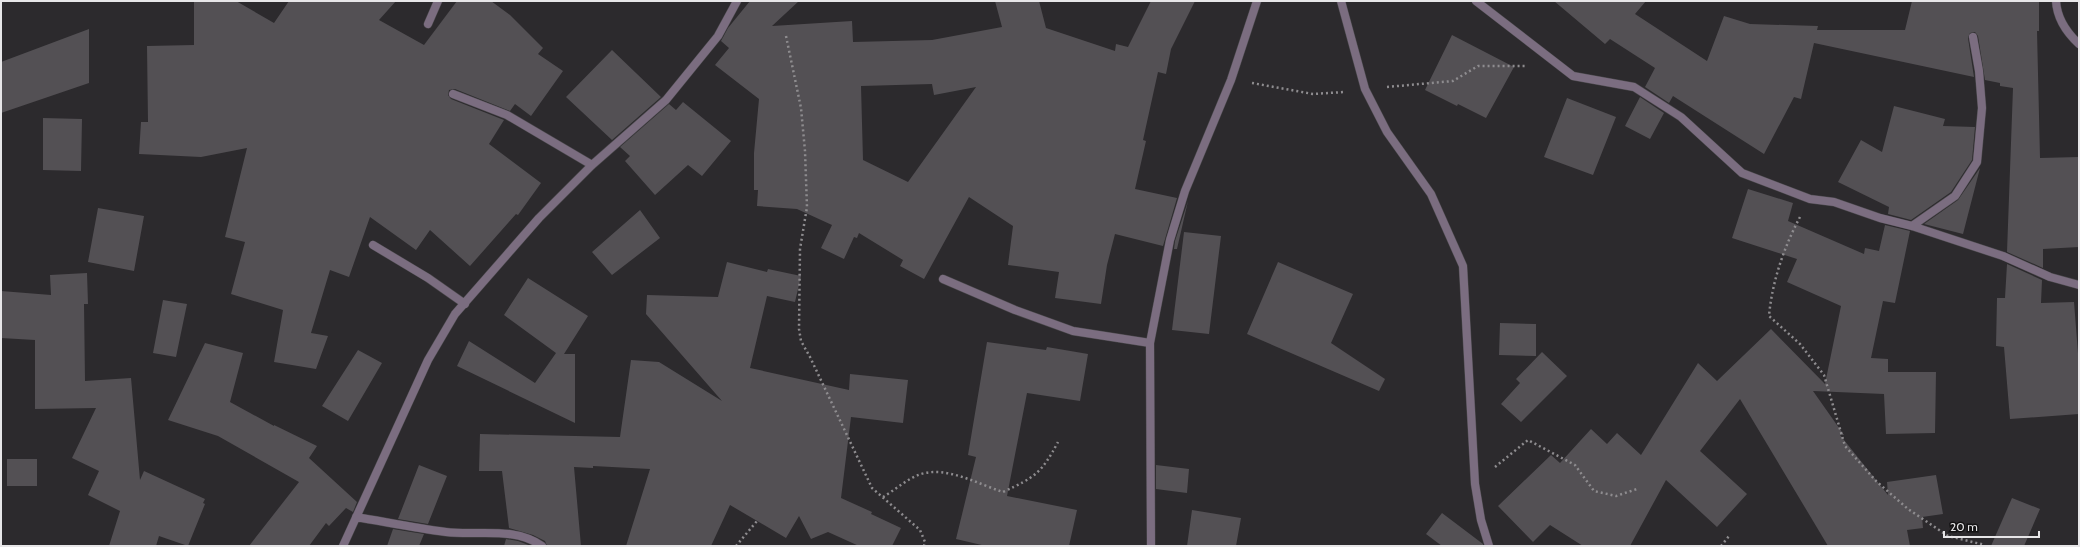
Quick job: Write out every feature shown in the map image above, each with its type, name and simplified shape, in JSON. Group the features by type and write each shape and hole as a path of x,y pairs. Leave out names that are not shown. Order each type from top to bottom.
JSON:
{"street":[{"path":"428,24 438,1"},
{"path":"343,546 428,360 455,314 539,218 592,166 666,100 718,36 737,1"},
{"path":"1151,546 1150,343 1170,240 1181,205 1231,80 1256,1"},
{"path":"1341,1 1365,89 1387,132 1431,194 1463,266 1475,484 1481,520 1489,546"},
{"path":"1476,1 1573,76 1634,87 1681,117 1742,173 1810,199 1834,202 1880,218 1912,226 2003,256 2050,277 2079,285"},
{"path":"2056,1 2056,10 2067,33 2079,44"},
{"path":"1912,226 1955,196 1977,162 1982,108 1979,71 1973,37"},
{"path":"453,94 507,115 592,166"},
{"path":"373,245 428,278 465,304"},
{"path":"943,279 1015,310 1072,331 1150,343"},
{"path":"356,517 449,532 502,532 534,541 542,546"}],"path":[{"path":"786,36 801,108 805,151 807,207 800,249 801,341 872,488 920,530 925,542 924,546"},
{"path":"1231,80 1313,94 1337,94 1365,89 1453,81 1478,66 1532,67"},
{"path":"1810,199 1787,242 1770,300 1769,316 1800,344 1824,375 1845,446 1876,481 1908,509 1948,536 1985,545"},
{"path":"1475,484 1528,440 1576,465 1594,490 1616,496 1637,490"},
{"path":"883,497 920,475 931,472 945,473 1003,492 1029,480 1045,465 1058,442"},
{"path":"736,546 757,522"},
{"path":"1721,546 1729,536"}],"building":[{"path":"194,1 236,1 274,23 289,1 396,1 379,20 424,45 457,1 491,1 510,15 543,48 538,54 563,71 531,116 515,104 510,111 455,89 449,90 448,95 451,99 504,120 489,144 541,183 518,215 516,214 470,266 430,230 416,250 370,217 349,277 330,270 311,333 328,336 316,369 274,362 283,310 231,294 245,242 225,237 247,148 201,157 139,154 141,122 148,122 147,46 194,45"},
{"path":"750,1 799,1 772,26 852,21 853,42 932,40 1002,27 995,1 1039,1 1046,28 1115,51 1116,44 1128,47 1151,1 1195,1 1171,49 1166,74 1158,72 1143,140 1146,141 1135,189 1177,198 1163,246 1115,234 1107,265 1101,304 1055,298 1059,272 1008,265 1013,226 969,197 924,279 900,266 903,260 859,233 857,238 854,237 844,259 821,248 832,225 797,209 757,206 758,190 754,190 754,153 759,99 715,65 729,48 721,41 728,28","holes":["932,84 934,95 976,87 908,182 863,160 861,86"]},
{"path":"1554,1 1646,1 1635,14 1707,61 1724,16 1750,24 1818,26 1817,30 1905,30 1912,1 2039,1 2039,31 2037,31 2040,158 2079,157 2079,247 2043,249 2043,268 2007,252 2013,88 2000,86 2000,83 1985,80 1978,36 1975,32 1970,33 1968,38 1974,77 1814,43 1801,99 1794,97 1764,154 1673,96 1669,103 1645,87 1655,68 1610,39 1605,44"},
{"path":"89,29 89,83 1,113 1,62"},
{"path":"1452,35 1514,67 1486,118 1425,90"},
{"path":"612,50 661,97 612,140 566,97"},
{"path":"1640,97 1664,113 1650,139 1625,126"},
{"path":"1567,98 1616,117 1593,175 1544,157"},
{"path":"683,102 731,141 702,176 688,165 655,195 625,161 630,156 620,147 669,104 676,110"},
{"path":"1894,106 1945,119 1943,126 1975,127 1972,160 1951,192 1911,220 1888,214 1889,207 1838,182 1861,140 1882,152"},
{"path":"43,118 82,119 81,171 43,170"},
{"path":"1980,168 1963,234 1924,224 1958,200"},
{"path":"1748,189 1793,203 1788,221 1864,254 1865,248 1879,251 1885,225 1910,231 1895,303 1883,301 1871,358 1888,359 1888,372 1936,372 1935,433 1886,434 1884,394 1813,391 1844,435 1840,435 1888,495 1887,482 1936,475 1943,514 1922,517 1923,528 1907,530 1910,546 1828,546 1740,399 1700,451 1747,494 1717,527 1666,480 1630,546 1583,546 1550,525 1533,542 1498,506 1551,455 1560,463 1591,429 1607,444 1617,433 1641,455 1698,363 1717,381 1771,329 1825,384 1841,306 1787,282 1797,259 1732,238"},
{"path":"1188,201 1177,249 1174,249 1175,241"},
{"path":"98,208 144,216 134,271 88,262"},
{"path":"640,210 660,238 612,275 592,252"},
{"path":"1184,232 1221,236 1209,334 1172,330"},
{"path":"727,262 767,272 768,269 801,276 795,302 767,296 750,368 849,390 850,374 908,380 903,423 851,417 841,498 872,512 871,514 901,528 892,546 859,546 828,532 811,539 799,516 786,538 730,505 711,546 626,546 650,469 593,466 593,468 574,467 581,546 547,546 545,541 533,535 509,528 502,471 479,471 480,434 620,437 631,360 659,362 722,401 646,314 647,295 718,297"},
{"path":"1278,262 1353,294 1331,343 1385,379 1379,391 1247,334"},
{"path":"2007,264 2042,280 2041,303 2074,302 2079,366 2079,414 2010,419 2004,347 1996,346 1997,298 2005,298"},
{"path":"87,273 88,304 84,304 85,381 131,378 140,480 144,471 205,499 203,503 205,504 188,546 159,536 156,546 109,546 120,511 88,495 99,471 72,458 96,408 35,409 35,340 1,338 1,291 51,295 50,275"},
{"path":"528,278 588,316 564,354 575,354 575,423 457,366 469,341 535,383 556,353 504,315"},
{"path":"163,300 187,304 176,357 153,353"},
{"path":"1500,323 1536,324 1536,356 1499,355"},
{"path":"987,342 1046,350 1047,347 1088,354 1080,401 1027,393 1007,496 1077,510 1069,546 986,546 956,539 976,457 968,455"},
{"path":"205,343 243,353 230,402 274,426 317,446 309,458 357,502 353,512 346,508 329,526 326,523 309,546 249,546 299,482 218,436 168,420"},
{"path":"358,350 382,363 348,421 322,406"},
{"path":"1542,352 1567,376 1521,422 1501,404 1520,383 1516,379"},
{"path":"7,459 37,459 37,486 7,486"},
{"path":"419,465 447,476 428,524 398,519"},
{"path":"1156,465 1189,469 1187,493 1156,489"},
{"path":"2012,498 2040,509 2024,546 1991,546"},
{"path":"1192,510 1241,518 1236,546 1187,546"},
{"path":"1442,513 1483,544 1483,546 1442,546 1426,534"},
{"path":"393,529 424,534 419,546 387,546"},
{"path":"506,539 518,541 531,546 504,546"}]}
